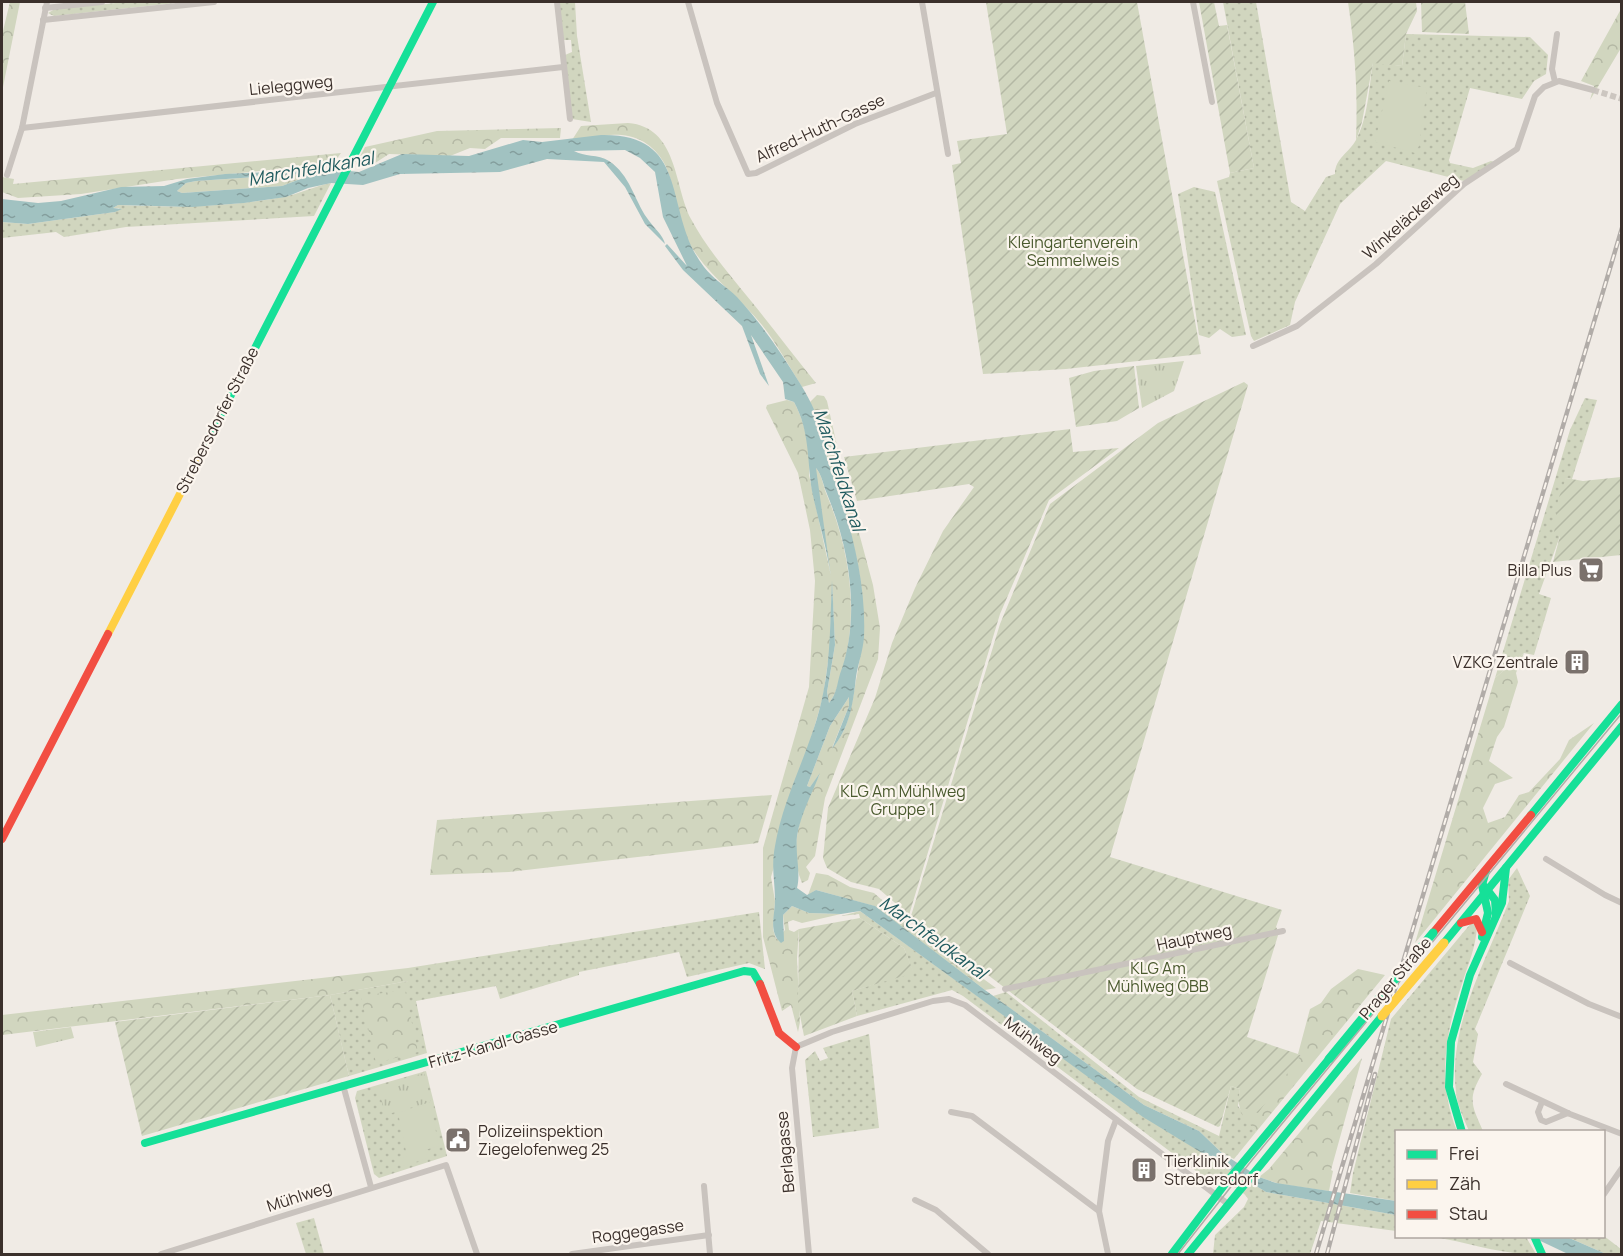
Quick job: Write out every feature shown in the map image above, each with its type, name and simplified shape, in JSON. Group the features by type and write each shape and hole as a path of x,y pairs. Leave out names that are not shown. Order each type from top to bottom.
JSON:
{"main road":[{"name":"Strebersdorfer Straße","path":"2,839 433,2"},
{"name":"Prager Straße","path":"1172,1254 1225,1184 1622,704"},
{"name":"Prager Straße","path":"1188,1254 1485,889 1506,868 1622,726"},
{"path":"1479,955 1488,913 1484,874 1490,862"},
{"path":"1462,1130 1449,1085 1448,1055 1455,1020 1479,955 1501,907 1506,868"},
{"path":"1467,890 1485,889"},
{"path":"1485,889 1495,900 1496,918"},
{"path":"1456,927 1465,920 1476,919 1482,926 1483,934"},
{"name":"Fritz-Kandl-Gasse","path":"145,1143 744,971 753,972 759,979 776,1029 781,1038 796,1047"},
{"path":"1535,1238 1542,1254"}],"street":[{"path":"7,176 22,128 46,5 102,2"},
{"path":"43,20 214,2"},
{"path":"557,2 570,119"},
{"name":"Alfred-Huth-Gasse","path":"688,2 717,103 748,174 756,174 864,120 936,93"},
{"path":"922,2 948,154"},
{"path":"1193,2 1212,102"},
{"path":"1557,34 1552,69 1555,82 1566,82 1593,90"},
{"name":"Lieleggweg","path":"22,128 563,67"},
{"name":"Winkeläckerweg","path":"1253,346 1297,326 1376,264 1464,184 1517,149 1535,96 1544,87 1555,82"},
{"path":"1546,859 1622,903"},
{"name":"Hauptweg","path":"1005,989 1283,932"},
{"path":"1510,963 1589,1004 1622,1017"},
{"name":"Mühlweg","path":"796,1047 870,1019 950,999 965,1005 1228,1204"},
{"name":"Berlagasse","path":"796,1047 792,1068 809,1254"},
{"path":"1506,1084 1542,1102 1622,1134"},
{"path":"343,1085 371,1187"},
{"path":"1542,1102 1538,1112 1541,1120 1546,1122 1568,1113"},
{"path":"951,1112 972,1116 1099,1211"},
{"path":"1108,1254 1099,1211 1108,1141 1116,1120"},
{"name":"Mühlweg","path":"161,1254 175,1252 371,1187 446,1165 477,1254"},
{"path":"1605,1193 1622,1168"},
{"path":"704,1186 710,1254"},
{"path":"915,1200 936,1210 988,1254"},
{"name":"Roggegasse","path":"572,1254 708,1235"}],"green space":[{"path":"10,2 20,2 2,92 2,35"},
{"path":"126,2 185,2 54,16 48,13 55,9"},
{"path":"559,2 575,2 577,36 591,122 572,119 565,55 572,52 571,40 563,40"},
{"name":"Kleingartenverein Semmelweis","path":"986,2 1137,2 1201,354 1066,369 983,374 952,165 961,163 957,141 1007,134"},
{"path":"1199,2 1214,2 1219,26 1227,25 1254,168 1230,173"},
{"path":"1223,2 1256,2 1291,202 1305,211 1326,177 1335,174 1337,164 1356,140 1368,102 1373,62 1402,66 1406,34 1530,37 1548,55 1546,74 1534,81 1522,99 1470,88 1450,163 1473,168 1491,161 1495,162 1464,181 1386,161 1340,204 1295,302 1290,325 1254,341 1217,181 1229,177 1230,173 1254,168"},
{"path":"1348,2 1416,2 1417,11 1406,34 1402,66 1373,63 1362,122 1356,141 1355,71"},
{"path":"1421,2 1465,2 1469,34 1422,32"},
{"path":"1621,9 1621,48 1590,100 1594,86 1581,81"},
{"path":"1389,81 1427,88 1419,146 1415,153 1375,142"},
{"path":"628,123 644,127 657,135 665,146 672,160 685,206 704,241 816,383 802,387 762,325 692,249 680,223 668,173 663,161 655,151 644,142 626,136 608,135 572,140 581,126"},
{"path":"561,128 560,138 501,138 485,149 470,148 450,156 389,154 369,167 356,164 365,147 437,131"},
{"path":"341,153 333,164 177,179 81,194 18,198 2,192 2,177 14,179 13,184"},
{"path":"304,175 303,178 282,186 182,193 177,191 186,183 196,181"},
{"path":"331,183 314,216 126,227 64,237 56,232 2,238 2,222 28,224 115,212 120,208 113,208 118,205 180,206 242,203 283,197"},
{"path":"1194,187 1215,192 1246,335 1232,337 1220,329 1209,338 1199,335 1178,194"},
{"path":"1184,361 1174,391 1142,408 1136,366"},
{"path":"1134,366 1139,408 1117,421 1076,427 1069,378 1094,371"},
{"name":"KLG Am Mühlweg ÖBB","path":"1244,382 1248,385 1110,857 1282,910 1276,927 1279,932 1247,1037 1301,1055 1258,1113 1241,1107 1238,1100 1240,1089 1231,1086 1218,1127 1137,1089 911,916 1000,624 1050,504 1158,423"},
{"path":"817,395 824,396 827,401 844,477 873,585 880,628 878,659 825,798 815,856 806,867 810,873 808,880 802,883 798,870 796,842 802,814 820,774 810,787 807,786 830,726 849,697 849,706 832,748 847,723 857,675 863,617 862,592 853,543 827,462 823,435 810,402"},
{"path":"1585,398 1597,400 1572,479 1566,478 1560,536 1539,594 1551,598 1534,655 1524,653 1495,678 1570,430"},
{"path":"787,400 794,402 807,437 809,475 831,576 816,487 816,468 841,537 850,583 851,606 847,652 836,689 829,703 827,692 835,645 832,583 830,647 823,697 771,877 775,901 773,929 776,939 785,930 783,915 792,906 809,913 841,914 802,923 793,920 788,922 789,930 794,932 799,929 797,959 800,1022 798,1032 791,1005 782,1011 763,937 763,848 809,687 815,581 810,530 798,473 766,408 767,405"},
{"name":"KLG Am Mühlweg Gruppe 1","path":"1070,429 1073,452 1119,448 1049,500 1000,614 909,915 879,889 851,882 827,868 823,858 828,808 875,698 892,643 915,588 943,531 974,487 969,484 857,501 844,457"},
{"path":"1621,477 1621,555 1553,562 1560,536 1554,533 1558,500 1566,478 1583,481"},
{"path":"1524,653 1516,673 1518,682 1504,727 1497,737 1489,761 1513,778 1495,784 1483,808 1488,823 1505,817 1519,795 1529,792 1560,759 1569,740 1594,723 1415,943 1495,678"},
{"path":"772,795 758,843 509,872 430,875 437,820"},
{"path":"1517,868 1530,896 1475,1029 1478,1034 1473,1062 1482,1074 1474,1090 1473,1102 1483,1130 1469,1130 1459,1107 1456,1092 1455,1067 1458,1042 1471,994 1509,901 1508,880"},
{"path":"816,873 828,875 850,887 874,893 916,930 996,988 985,990 874,906 816,890 808,895"},
{"path":"860,911 1143,1116 1266,1192 1395,1215 1395,1231 1321,1221 1310,1254 1213,1254 1215,1235 1244,1207 1248,1199 1241,1191 1230,1185 1208,1180 952,990 857,1016 852,991 913,972 904,948 860,918 859,914 841,916"},
{"path":"759,912 765,969 749,963 687,977 679,952 579,972 579,975 500,999 496,986 416,1001 427,1053 349,1076 330,995 408,981 408,968"},
{"path":"860,918 904,948 914,973 852,991 857,1016 804,1036 798,1005 799,929"},
{"path":"1472,922 1477,926 1475,942 1451,1021 1446,1058 1447,1094 1457,1130 1395,1130 1395,1201 1350,1193 1391,1019"},
{"path":"408,968 408,981 330,995 2,1035 2,1015"},
{"path":"1358,969 1385,975 1256,1132 1241,1113 1238,1100 1287,1072 1301,1055 1298,1054 1310,1009 1321,1003 1331,989"},
{"path":"405,990 418,1052 376,1063 361,996"},
{"path":"1006,992 1139,1097 1219,1136 1231,1086 1240,1089 1238,1106 1256,1132 1234,1159 1222,1153 1199,1131 1144,1105 993,996"},
{"path":"330,995 349,1076 142,1136 115,1022"},
{"path":"71,1027 74,1038 36,1047 33,1032"},
{"path":"869,1034 879,1128 813,1137 805,1060 815,1051 820,1061 828,1058 823,1048"},
{"path":"1362,1058 1331,1170 1333,1171 1329,1191 1279,1184 1259,1177 1269,1169"},
{"path":"426,1071 447,1156 379,1178 374,1174 355,1098 357,1091"},
{"path":"424,1073 431,1102 385,1115 378,1087"},
{"path":"430,1103 439,1146 425,1150 428,1158 404,1166 401,1158 407,1156 398,1113"},
{"path":"314,1218 324,1254 306,1254 296,1223"},
{"path":"1605,1237 1621,1249 1621,1254 1606,1254 1569,1238"},
{"path":"1440,1238 1527,1238 1536,1254 1497,1250"}],"water":[{"path":"601,135 630,138 650,147 663,162 671,180 691,246 704,267 737,297 763,329 805,391 815,411 856,553 862,586 864,637 847,724 832,749 849,706 849,697 830,726 807,786 810,787 820,773 804,811 797,836 797,888 807,895 816,890 875,906 985,990 1144,1105 1199,1131 1222,1153 1259,1177 1276,1183 1395,1201 1395,1215 1266,1192 1143,1117 860,911 841,914 809,913 792,906 783,915 784,941 781,943 777,939 773,929 775,846 785,807 813,732 826,680 832,580 835,645 827,692 829,703 835,692 846,652 851,607 847,560 835,515 816,468 831,577 812,491 803,424 794,402 785,399 783,382 751,335 769,386 760,374 742,326 683,270 665,246 667,244 687,266 663,217 655,172 640,158 625,150 574,151 605,159 622,173 642,211 665,244 645,224 625,187 604,162 547,159 500,172 400,174 363,185 331,183 308,188 286,197 244,203 192,207 118,205 113,208 122,209 115,212 28,224 2,222 2,199 38,203 61,201 121,187 164,186 187,179 225,174 332,169 359,172 402,154 469,156 523,140 542,142","holes":["300,174 304,175 303,178 282,186 182,193 177,191 186,183 196,181"]},
{"path":"1534,1238 1569,1238 1606,1254 1568,1254"}],"tunnel":[{"path":"1593,90 1622,99"}],"tram line":[{"path":"1178,1254 1252,1160 1622,713"}],"railway":[{"path":"1316,1254 1622,228"},
{"path":"1327,1254 1375,1074"}],"traffic: fast":[{"path":"199,457 433,2"},
{"path":"1531,815 1622,704"},
{"path":"1444,943 1622,726"},
{"path":"1461,1130 1449,1087 1451,1042 1470,975 1502,903 1506,868"},
{"path":"1482,937 1488,913 1482,885 1486,871"},
{"path":"1485,887 1495,900 1496,915"},
{"path":"1329,1059 1433,933"},
{"path":"145,1143 744,971 753,972 760,984"},
{"path":"1188,1254 1382,1016"},
{"path":"1172,1254 1225,1184 1329,1059"},
{"path":"1535,1238 1542,1254"}],"traffic: slow":[{"path":"108,634 199,457"},
{"path":"1382,1016 1444,943"}],"traffic: jam":[{"path":"2,839 108,634"},
{"path":"1433,933 1531,815"},
{"path":"1461,923 1476,919 1482,932"},
{"path":"760,984 779,1033 796,1047"}],"place":[{"name":"Billa Plus","path":"1591,570"},
{"name":"VZKG Zentrale","path":"1577,662"},
{"name":"Polizeiinspektion Ziegelofenweg 25","path":"458,1140"},
{"name":"Tierklinik Strebersdorf","path":"1144,1170"}],"water label":[{"name":"Marchfeldkanal","path":"311,169"},
{"name":"Marchfeldkanal","path":"839,470"},
{"name":"Marchfeldkanal","path":"933,938"}]}
